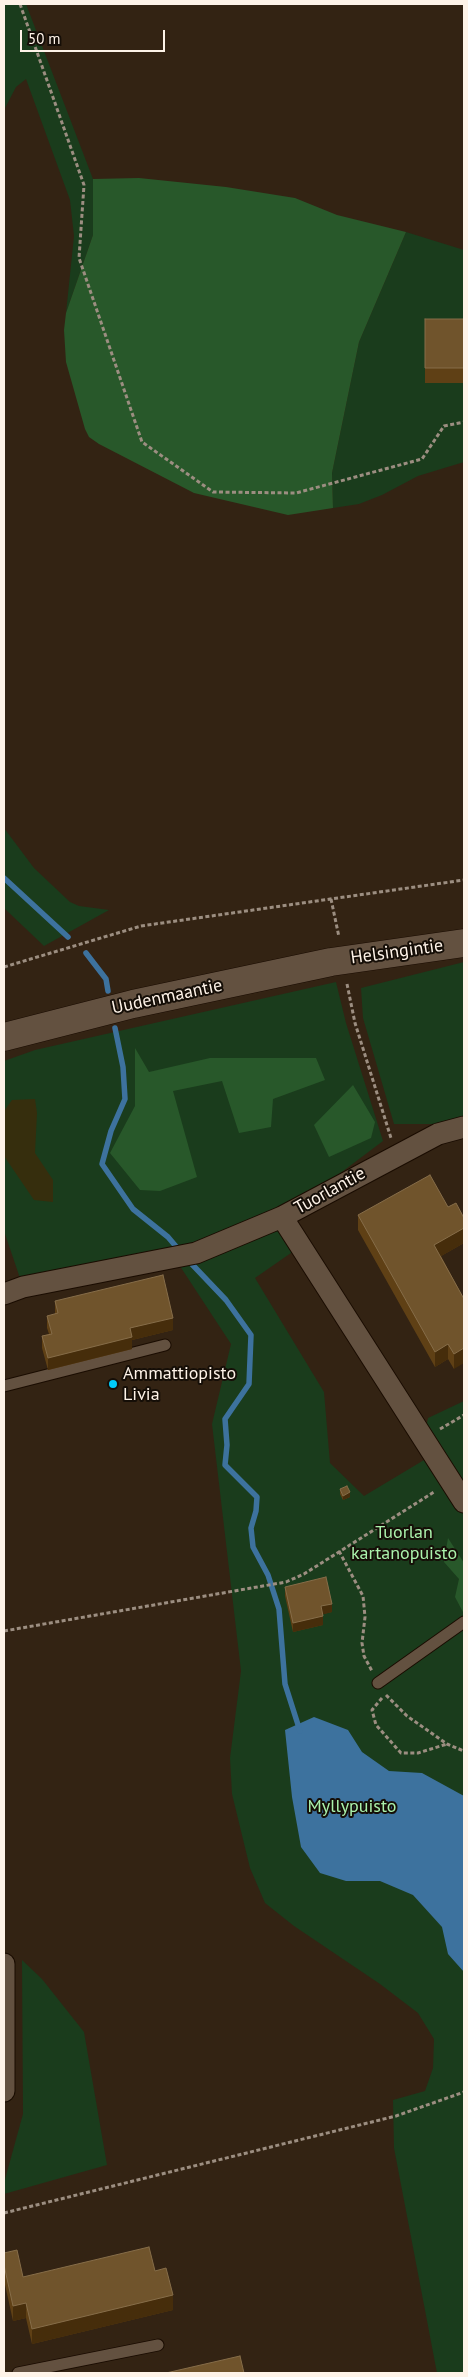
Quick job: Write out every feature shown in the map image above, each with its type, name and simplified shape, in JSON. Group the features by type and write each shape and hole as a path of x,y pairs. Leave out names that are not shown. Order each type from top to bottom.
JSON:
{"main road":[{"name":"Helsingintie","path":"335,952 464,942"},
{"name":"Uudenmaantie","path":"4,1037 335,952"}],"street":[{"name":"Tuorlantie","path":"4,1294 23,1287 196,1253 282,1217 438,1134 464,1127"},
{"path":"282,1217 459,1495"},
{"path":"4,1964 4,2091"}],"lane":[{"path":"4,1386 165,1345"},
{"path":"378,1683 464,1622"},
{"path":"18,2373 158,2345"}],"path":[{"path":"20,4 84,185 79,258 142,442 213,492 296,494 422,459 444,426 464,422"},
{"path":"4,967 141,926 464,880"},
{"path":"331,899 335,952"},
{"path":"347,984 355,1023 396,1155"},
{"path":"424,1438 464,1415"},
{"path":"4,1631 286,1582 304,1574 437,1490 459,1495"},
{"path":"339,1551 363,1596 365,1617 362,1644 364,1656 378,1683 385,1694 407,1716 447,1744 464,1752"},
{"path":"385,1694 372,1710 376,1725 401,1753 418,1753 447,1744"},
{"path":"4,2213 396,2116 464,2092"}],"green space":[{"path":"4,4 26,4 93,179 93,235 66,313 74,236 70,200 26,79 16,87 4,110"},
{"path":"139,178 226,187 295,198 337,215 406,232 359,342 332,473 333,508 288,515 194,493 89,437 66,362 64,330 66,313 93,235 93,179"},
{"path":"406,232 464,250 464,462 418,476 382,495 359,504 333,508 332,473 359,342"},
{"path":"4,828 34,868 70,902 79,906 109,910 44,946 4,908"},
{"path":"464,962 464,1116 437,1124 394,1124 363,1018 361,988"},
{"path":"336,982 346,1023 383,1141 282,1217 301,1246 255,1278 324,1392 330,1463 364,1496 434,1454 424,1438 428,1418 464,1401 464,2373 437,2373 394,2148 393,2100 425,2091 433,2068 434,2039 418,2013 380,1984 294,1926 265,1903 250,1868 232,1794 230,1758 241,1671 212,1424 231,1344 174,1257 23,1287 4,1231 4,1061 35,1050"},
{"path":"135,1048 149,1072 210,1058 316,1058 325,1080 273,1099 271,1127 239,1133 222,1081 173,1091 197,1177 160,1191 140,1190 110,1153 135,1106"},
{"path":"353,1085 375,1122 371,1138 329,1157 314,1125"},
{"path":"448,1538 464,1563 464,1614 455,1597 459,1579 444,1562"},
{"path":"22,1960 42,1979 84,2032 107,2165 4,2194 4,2183 23,2114"}],"sand":[{"path":"35,1099 37,1113 35,1153 53,1180 53,1202 34,1200 4,1156 4,1111 12,1100"}],"water":[{"path":"314,1717 348,1730 362,1752 389,1771 422,1773 464,1796 464,1972 448,1954 442,1927 413,1895 380,1881 346,1881 320,1873 301,1847 292,1797 285,1730"}],"building":[{"path":"425,319 464,319 464,368 425,368"},
{"path":"430,1175 448,1207 456,1203 464,1218 464,1228 434,1245 464,1299 464,1348 454,1354 448,1344 435,1352 358,1215"},
{"path":"163,1275 173,1318 130,1328 132,1337 48,1358 42,1336 52,1334 47,1316 58,1313 55,1301"},
{"path":"347,1486 350,1492 343,1496 340,1489"},
{"path":"326,1577 332,1604 321,1606 323,1616 293,1623 285,1587"},
{"path":"149,2247 155,2271 166,2268 173,2295 32,2329 26,2303 13,2306 4,2265 4,2253 17,2250 23,2277"},
{"path":"240,2356 244,2373 166,2373"}],"waterway":[{"path":"4,878 68,937"},
{"path":"86,953 106,979 108,991"},
{"path":"115,1028 123,1067 125,1099 111,1131 102,1164 133,1209 168,1237 179,1250"},
{"path":"187,1259 226,1300 251,1335 249,1384 225,1419 227,1445 225,1465 257,1497 256,1511 251,1528 253,1547 268,1575 279,1609 285,1684 300,1731"}],"place":[{"name":"Ammattiopisto Livia","path":"113,1384"}],"park label":[{"name":"Tuorlan kartanopuisto","path":"404,1544"},
{"name":"Myllypuisto","path":"352,1807"}]}
